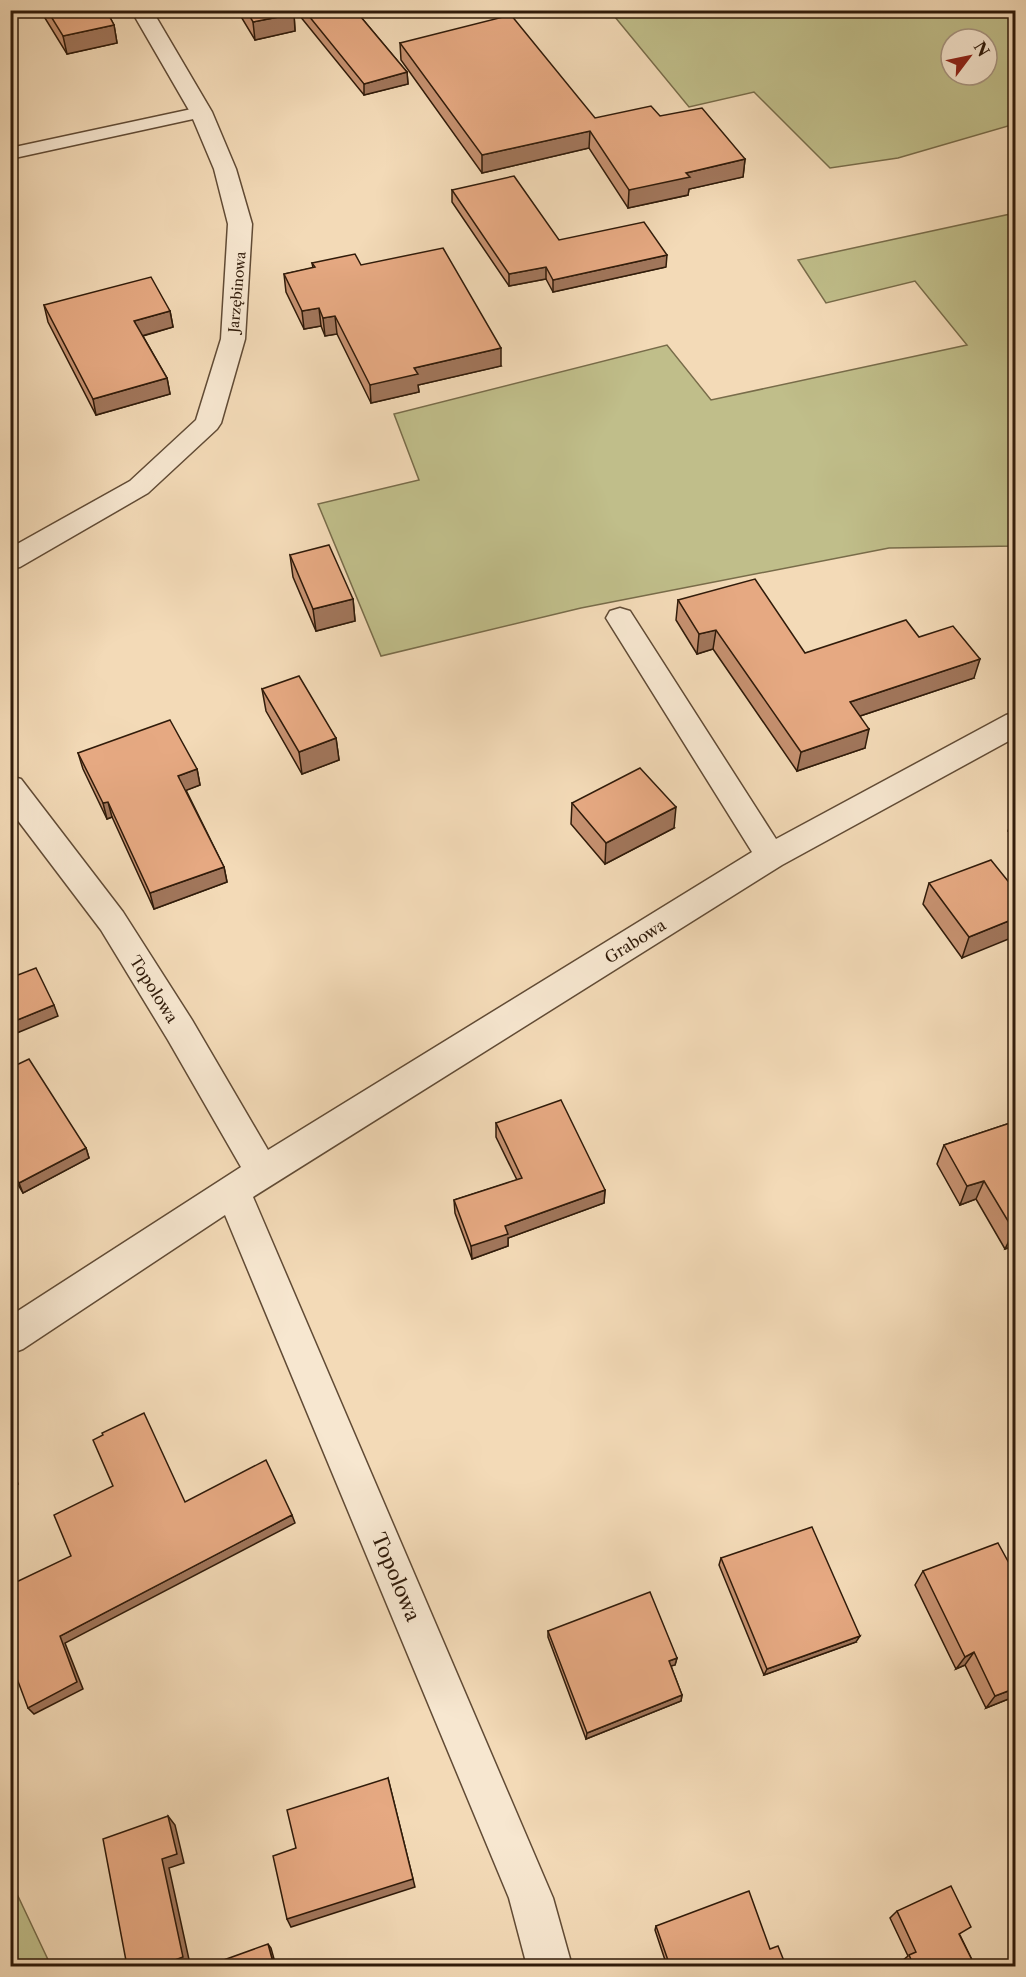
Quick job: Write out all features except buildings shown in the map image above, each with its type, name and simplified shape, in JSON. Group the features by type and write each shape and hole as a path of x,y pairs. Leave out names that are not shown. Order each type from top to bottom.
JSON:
{"street":[{"name":"Jarzębinowa","path":"10,560 139,487 208,423 233,339 240,224 225,169 201,112 141,10"},
{"path":"620,618 771,856"},
{"name":"Grabowa","path":"247,1181 771,856 1016,723"},
{"name":"Topolowa","path":"10,787 112,921 180,1030 247,1181 531,1899 549,1966"},
{"path":"10,1337 247,1181"}],"lane":[{"path":"10,154 201,112"}],"shaded area":[{"path":"610,11 1015,11 1015,124 898,158 830,168 754,92 689,107"},
{"path":"1015,213 1015,546 889,548 581,608 381,656 318,504 419,480 394,414 667,345 711,400 967,345 915,281 826,303 798,260"},
{"path":"17,1894 51,1966 11,1966 11,1897"}]}
